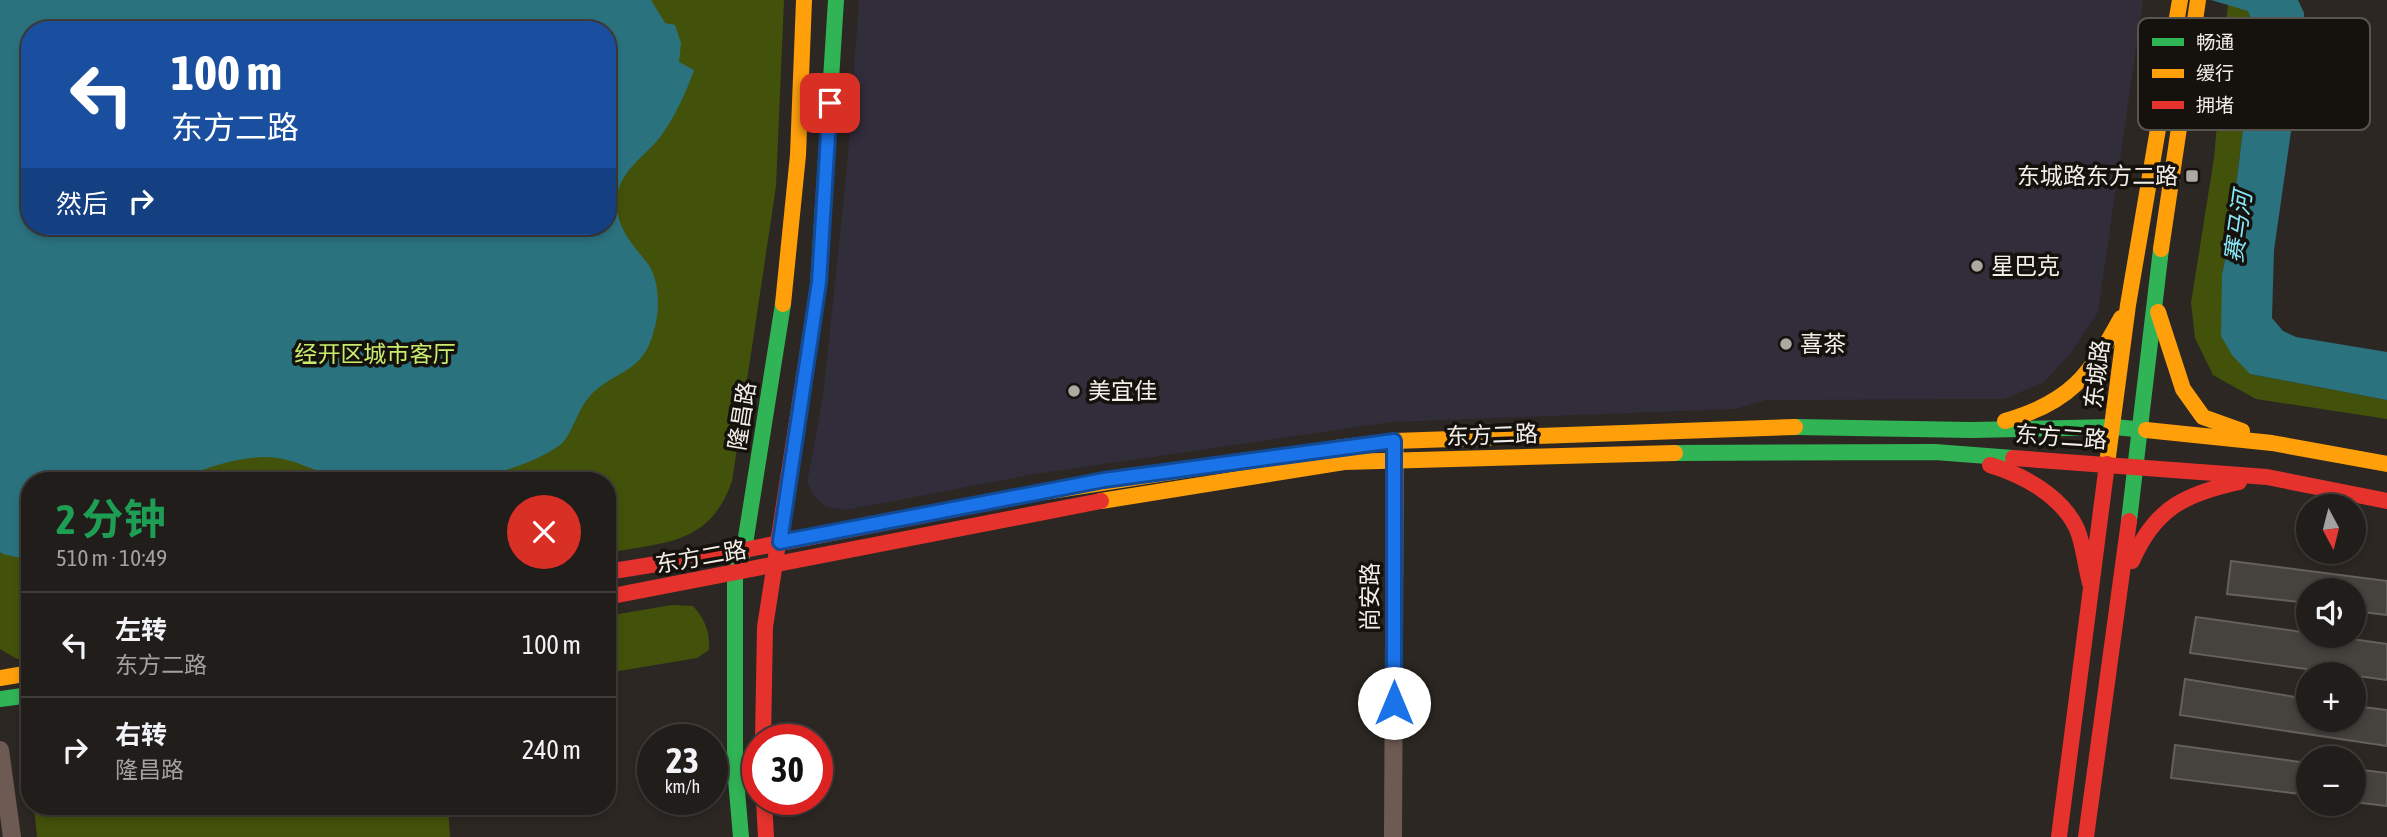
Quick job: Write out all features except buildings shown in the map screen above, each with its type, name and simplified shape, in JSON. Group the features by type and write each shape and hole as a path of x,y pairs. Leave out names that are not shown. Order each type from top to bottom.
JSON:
{"main road":[{"name":"隆昌路","path":"741,837 735,768 735,575 744,550 787,281 798,155 804,0"},
{"path":"763,724 765,627 777,566 819,282 836,0"},
{"name":"东城路","path":"2059,837 2093,597 2128,305 2158,130"},
{"path":"2086,837 2142,430 2154,298 2179,130"},
{"path":"2154,298 2183,389 2203,417 2272,443"},
{"path":"1970,430 2029,415 2073,394 2097,363 2128,305"},
{"name":"东方二路","path":"616,571 744,550 1104,480 1394,441 1761,426 1970,430 2114,427 2272,443 2387,464"},
{"name":"东方二路","path":"616,595 735,575 1111,499 1344,462 1700,452 1935,452 2267,477 2387,500"},
{"path":"1935,452 2013,471 2046,493 2075,525 2093,597"},
{"path":"2120,591 2141,536 2166,508 2200,490 2267,477"},
{"path":"0,678 21,674"},
{"path":"0,699 21,696"},
{"path":"765,815 766,837"}],"street":[{"name":"尚安路","path":"1392,837 1396,461 1394,441"},
{"path":"0,750 12,837"}],"shaded area":[{"path":"859,0 2143,0 2140,18 2138,18 2138,35 2098,312 2070,354 2044,382 2004,399 1766,400 1735,409 1392,422 1035,474 846,510 826,507 816,498 807,483 823,397 847,168"}],"green space":[{"name":"经开区城市客厅","path":"0,0 784,0 776,186 732,481 723,502 711,518 683,537 616,551 616,472 21,472 21,658 17,659 0,649"},
{"path":"2228,3 2248,11 2251,18 2227,18"},
{"path":"2217,130 2243,130 2230,237 2222,274 2250,374 2387,400 2387,419 2256,399 2213,375 2195,338 2191,303"},
{"path":"672,605 693,606 708,632 709,650 697,658 616,672 616,614"},
{"path":"35,815 449,815 450,837 37,837"}],"water":[{"name":"经开区城市客厅","path":"0,0 651,0 665,23 675,25 681,43 679,62 694,70 680,104 661,136 626,175 618,194 617,205 623,230 648,264 655,279 658,305 654,330 643,356 636,364 599,387 590,396 568,436 560,445 537,458 497,472 321,472 283,459 264,457 221,464 198,472 21,472 21,558 0,552"},
{"path":"2211,0 2298,0 2304,18 2251,18 2248,11"},
{"name":"赛马河","path":"2243,130 2291,130 2274,250 2272,318 2283,331 2296,337 2387,352 2387,400 2250,374 2232,355 2221,336 2222,274 2230,237"}],"traffic: fast":[{"path":"818,286 836,0"},
{"path":"2129,521 2161,249"},
{"path":"741,837 735,768 735,575 744,550 783,304"},
{"path":"1795,427 1971,430 2114,427 2146,430"},
{"path":"1675,453 1935,452 2013,458"},
{"path":"0,699 21,696"}],"traffic: slow":[{"path":"783,304 798,155 804,0"},
{"path":"2177,18 2180,0"},
{"path":"2195,18 2198,0"},
{"path":"2107,464 2128,305 2158,130"},
{"path":"2161,249 2179,130"},
{"path":"2158,312 2183,389 2203,417 2242,431"},
{"path":"2005,421 2046,405 2076,384 2099,356 2121,318"},
{"path":"1336,448 1394,441 1795,427"},
{"path":"2146,430 2272,443 2387,464"},
{"path":"1101,501 1344,462 1675,453"},
{"path":"1044,492 1248,460"},
{"path":"0,678 21,674"}],"traffic: jam":[{"path":"763,724 765,627 818,286"},
{"path":"2013,458 2267,477 2387,501"},
{"path":"2059,837 2107,464"},
{"path":"1990,465 2028,481 2062,506 2077,529 2090,583"},
{"path":"2132,561 2151,528 2174,506 2203,492 2239,482"},
{"path":"616,571 744,550 1044,492"},
{"path":"616,595 1101,501"},
{"path":"2086,837 2129,521"},
{"path":"765,815 766,837"}],"place":[{"name":"东城路东方二路","path":"2192,176"},
{"name":"星巴克","path":"1977,266"},
{"name":"喜茶","path":"1786,344"},
{"name":"美宜佳","path":"1074,391"}],"route":[{"path":"830,103 819,282 787,481 780,542 1104,480 1394,441 1394,703"}]}
